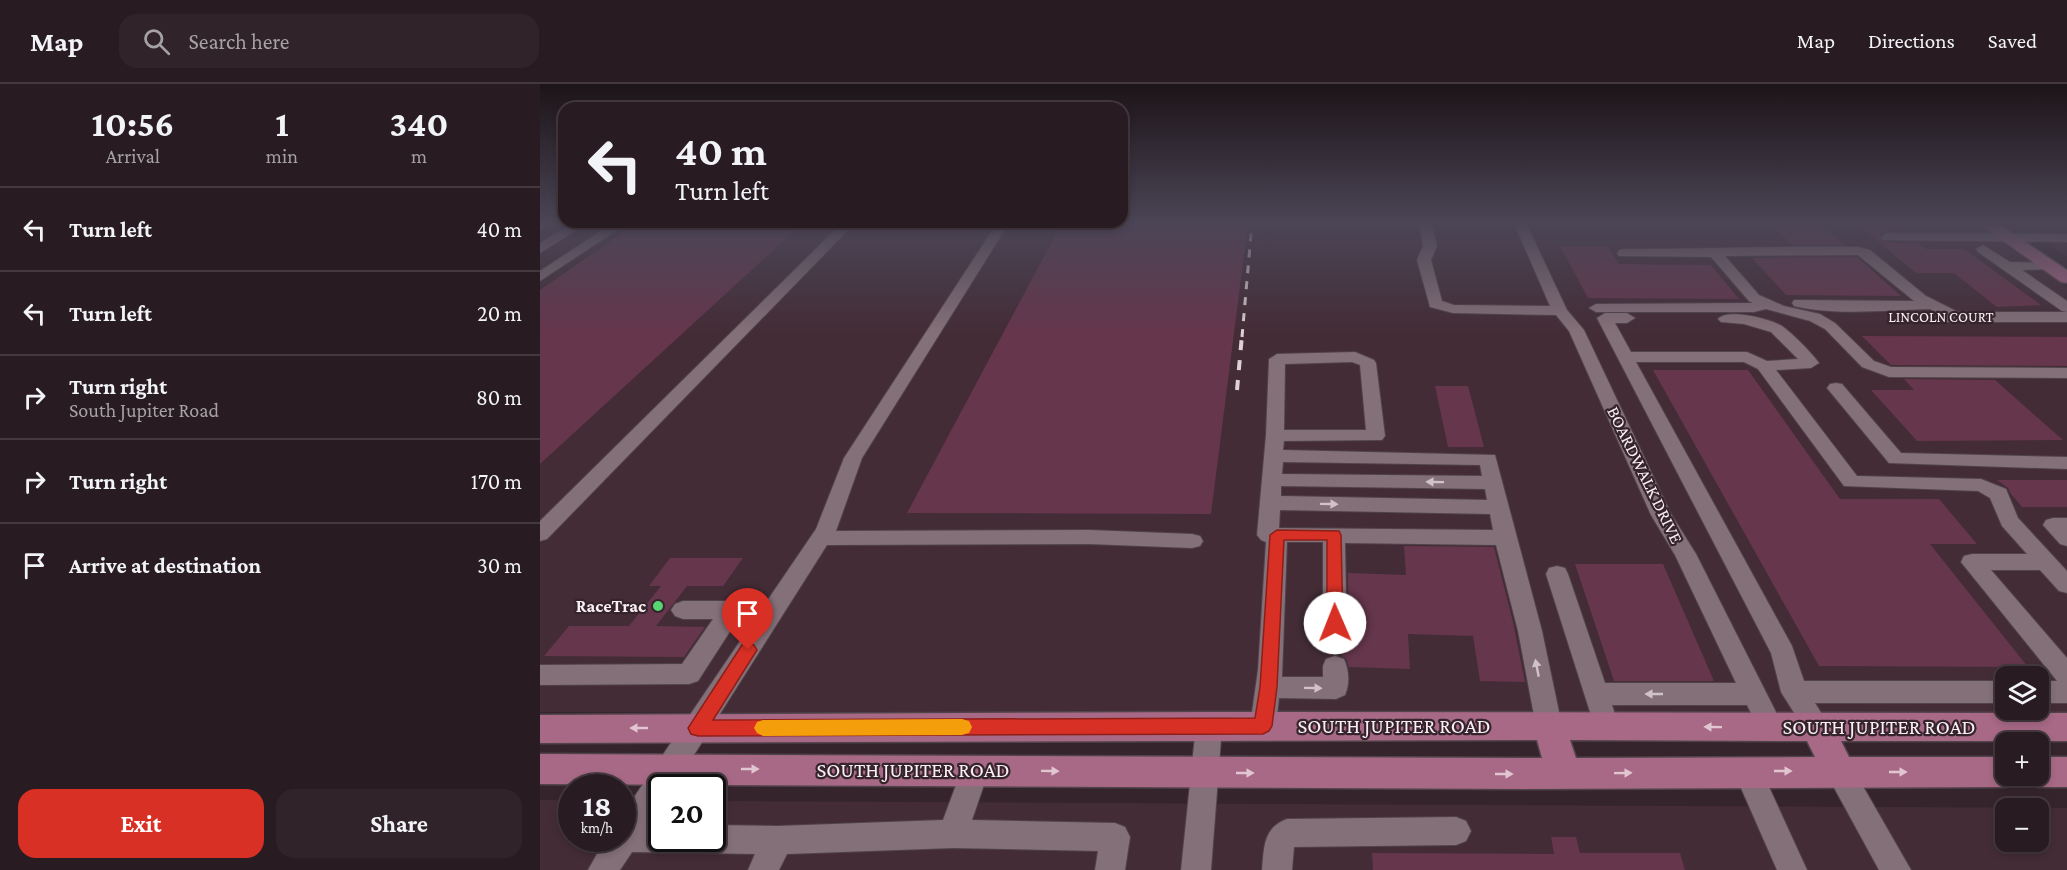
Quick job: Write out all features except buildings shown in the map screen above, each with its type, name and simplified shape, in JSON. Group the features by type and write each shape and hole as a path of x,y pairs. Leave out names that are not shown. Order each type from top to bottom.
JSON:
{"main road":[{"path":"2061,265 2067,278"},
{"name":"SOUTH JUPITER ROAD","path":"540,729 1209,726 2067,727"},
{"path":"1549,726 1564,774"},
{"path":"1817,727 1839,771"},
{"name":"SOUTH JUPITER ROAD","path":"540,769 1564,774 1995,772"},
{"path":"2049,772 2067,772"}],"street":[{"path":"540,278 567,260"},
{"path":"540,534 813,260"},
{"path":"636,819 698,728 826,530 853,458 980,260"},
{"path":"1424,260 1435,304 1453,309 1560,311"},
{"name":"BOARDWALK DRIVE","path":"1537,260 1560,311 1576,330 1661,515 1685,554 1771,728"},
{"path":"1720,260 1754,298 1780,310 1815,317 1830,326 1868,364 1889,372 2067,373"},
{"path":"1873,260 1921,299 1955,317"},
{"path":"1998,260 2067,308"},
{"path":"2008,267 2061,265"},
{"path":"1596,308 1754,308 1764,303 1789,302 1826,306 1933,306"},
{"name":"LINCOLN COURT","path":"1815,317 2067,317"},
{"path":"1764,366 1811,363 1776,329 1745,319 1605,318 1783,653 1794,692 1817,727"},
{"path":"1627,360 1636,356 1747,357 1764,366 1851,482 1981,485 1999,494 2008,520 2067,585"},
{"path":"1275,435 1376,436 1368,363 1355,357 1276,359 1275,435 1268,535 1505,538"},
{"path":"1836,388 1896,459 2067,463"},
{"path":"1274,456 1488,459 1505,538 1530,631 1549,726"},
{"path":"1272,480 1493,483"},
{"path":"1271,503 1498,507"},
{"path":"2067,525 2054,525 2067,538"},
{"path":"1263,726 1269,678 1277,535"},
{"path":"1269,678 1336,688 1334,535"},
{"path":"820,538 1089,537 1192,541"},
{"path":"2046,562 1972,562 2067,676"},
{"path":"1557,574 1606,726"},
{"path":"683,610 774,610"},
{"path":"540,675 689,674 731,610"},
{"path":"1794,692 1995,692"},
{"path":"2049,692 2067,692"},
{"path":"1596,694 1754,694"},
{"path":"1196,870 1209,726"},
{"path":"953,834 975,770"},
{"path":"1839,771 1896,870"},
{"path":"1748,772 1792,870"},
{"path":"1277,870 1280,842 1287,833 1456,831"},
{"path":"636,838 778,840 953,834 1115,837 1110,870"},
{"path":"763,870 778,840"},
{"path":"603,870 614,852"}],"shaded area":[{"path":"540,260 2027,260 2067,287 2067,714 2049,714 2049,666 1995,666 1995,714 1547,716 540,712"},
{"path":"540,800 558,800 558,852 636,852 636,800 648,800 648,852 726,852 726,801 1995,808 1995,852 2049,852 2049,808 2067,808 2067,870 540,870"}],"railway":[{"path":"1242,337 1249,260"},
{"path":"1237,390 1242,335"}],"slow traffic":[{"path":"763,728 962,727"}],"place":[{"name":"RaceTrac","path":"658,606"}],"route":[{"path":"748,650 698,728 1263,726 1269,687 1277,535 1334,535 1335,623"}]}
